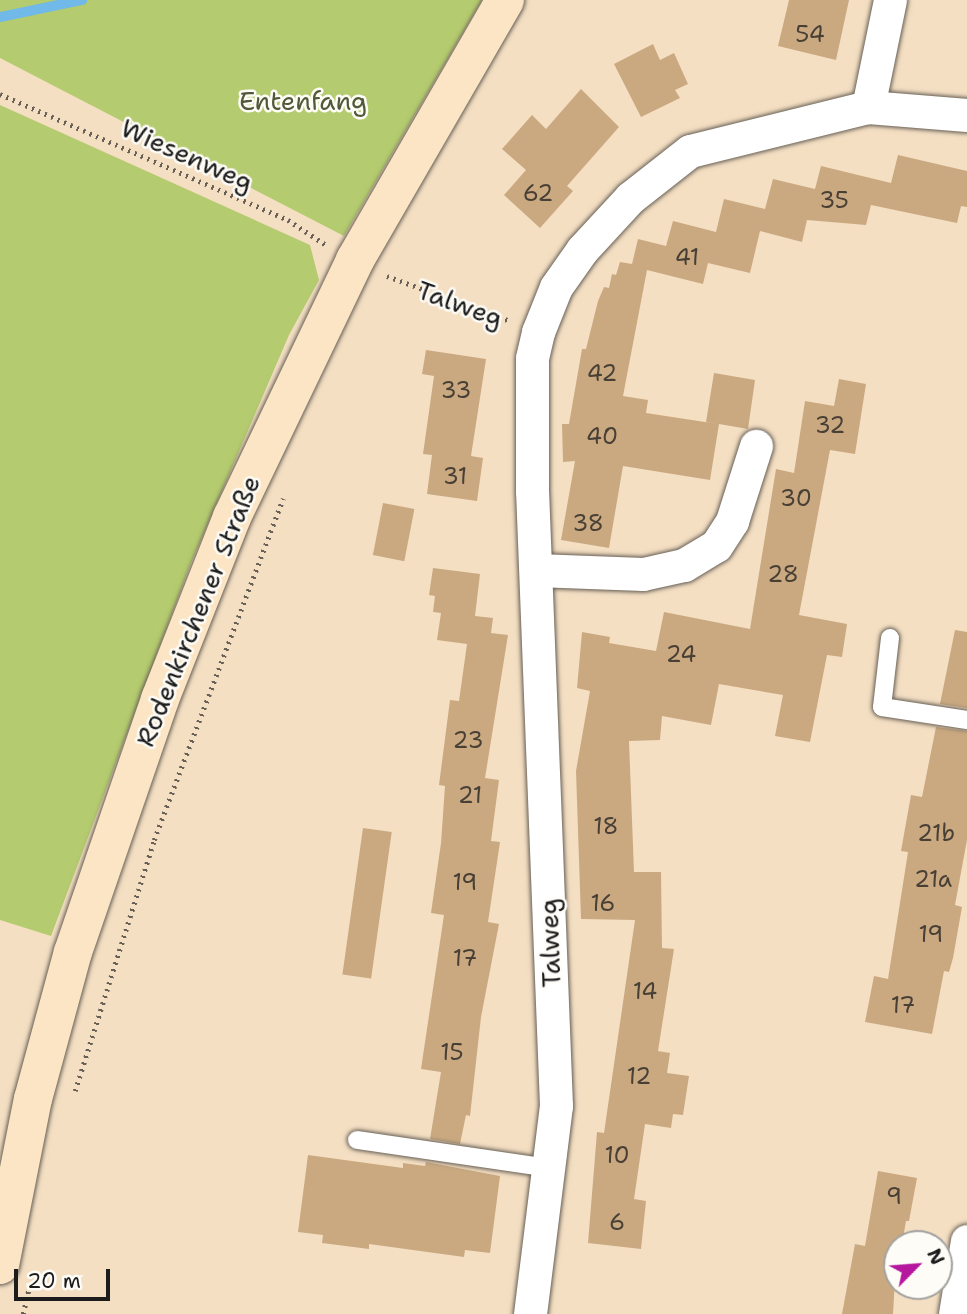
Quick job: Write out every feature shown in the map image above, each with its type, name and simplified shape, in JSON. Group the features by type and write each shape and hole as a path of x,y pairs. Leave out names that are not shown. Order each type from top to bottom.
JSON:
{"main road":[{"name":"Rodenkirchener Straße","path":"16,1269 33,1099 73,952 160,699 232,517 376,270 505,0"}],"street":[{"path":"867,107 890,0"},
{"path":"535,345 556,287 582,250 630,198 690,151 867,107 967,115"},
{"name":"Talweg","path":"530,1314 556,1106 536,570 535,345"},
{"path":"536,570 643,574 684,565 716,546 733,521 756,446"},
{"path":"955,1314 967,1241"}],"lane":[{"path":"890,638 882,707 967,720"},
{"path":"356,1140 548,1168"}],"path":[{"name":"Wiesenweg","path":"0,94 288,220 376,270"},
{"name":"Talweg","path":"376,270 535,345"},
{"path":"72,1101 155,840 285,492"},
{"path":"16,1269 23,1314"}],"green space":[{"name":"Entenfang","path":"0,0 482,0 344,236 0,58"},
{"path":"0,105 310,245 319,280 289,335 191,563 51,936 0,920"}],"building":[{"path":"789,0 849,0 836,60 778,46"},
{"path":"653,44 660,60 674,53 688,84 675,90 680,98 641,117 614,64"},
{"path":"581,89 619,127 567,186 573,191 540,228 504,195 526,170 502,149 532,115 546,129"},
{"path":"898,155 967,171 967,207 961,206 957,223 871,205 866,225 807,220 802,242 760,231 750,273 708,263 703,284 647,270 623,396 648,400 646,413 718,424 706,422 714,373 755,380 748,429 719,424 710,480 623,466 609,548 561,540 575,461 563,462 562,424 569,424 582,349 586,349 598,301 604,287 609,288 612,274 616,275 620,262 632,264 638,239 666,246 673,221 716,232 724,199 765,209 773,179 815,189 821,166 891,183"},
{"path":"426,350 486,359 471,456 483,458 477,501 427,494 432,455 423,454 434,376 422,374"},
{"path":"839,379 866,384 855,454 830,450 799,615 847,624 842,657 827,655 810,742 775,736 783,695 719,684 711,725 662,716 660,740 629,741 634,872 661,872 662,948 674,949 658,1051 670,1053 667,1073 689,1076 683,1115 673,1114 671,1128 645,1124 634,1199 646,1201 641,1249 588,1243 597,1132 604,1133 635,920 581,919 576,771 590,691 577,688 582,632 610,637 609,643 656,651 664,612 750,629 776,469 794,473 805,401 834,406"},
{"path":"383,503 414,509 404,561 373,555"},
{"path":"433,568 480,574 475,616 493,618 491,633 508,635 485,778 499,780 491,841 500,842 488,922 499,924 481,1017 470,1116 466,1115 460,1144 430,1139 441,1072 421,1069 444,915 431,913 441,843 445,786 439,785 450,700 459,701 467,644 437,640 441,613 433,612 435,596 429,595"},
{"path":"955,630 967,632 967,708 940,704"},
{"path":"936,727 967,731 967,840 955,905 962,907 953,958 949,972 944,971 932,1034 865,1022 874,976 888,979 908,852 901,851 911,795 922,797"},
{"path":"363,828 392,832 371,979 342,975"},
{"path":"308,1155 403,1168 403,1163 425,1166 426,1162 500,1176 490,1253 465,1250 464,1257 369,1244 369,1249 322,1243 323,1235 298,1232"},
{"path":"878,1171 917,1178 909,1221 906,1221 904,1230 883,1230 883,1300 894,1300 893,1314 842,1314 855,1244 865,1246"}],"waterway":[{"path":"0,17 82,0"}]}
